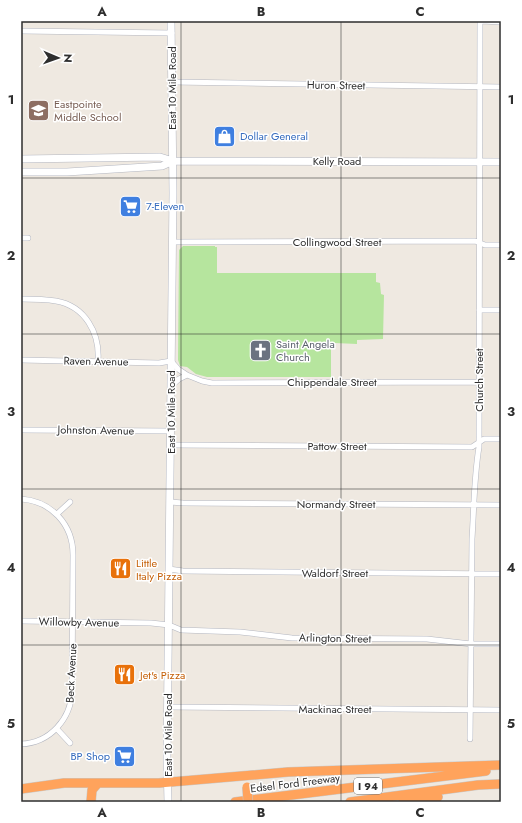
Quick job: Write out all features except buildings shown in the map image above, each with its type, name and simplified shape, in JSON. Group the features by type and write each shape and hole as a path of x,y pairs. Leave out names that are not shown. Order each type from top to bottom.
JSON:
{"highway":[{"path":"21,789 53,784 168,782 288,772 501,764"},
{"name":"Edsel Ford Freeway","path":"234,802 501,770"},
{"path":"238,776 245,780 248,802"},
{"path":"92,797 94,787 98,783"},
{"name":"I 94","path":"350,802 471,786 501,784"},
{"path":"404,802 472,791 501,789"}],"main road":[{"name":"East 10 Mile Road","path":"168,802 167,759 173,161 171,21"},
{"path":"67,172 80,167 104,166 107,162 105,157"},
{"name":"Kelly Road","path":"21,158 160,157 173,161 501,162"},
{"path":"21,163 42,163 47,159"},
{"name":"Kelly Road","path":"21,172 67,172 162,166 173,161"}],"street":[{"path":"481,21 501,22"},
{"name":"Church Street","path":"470,739 471,574 474,481 478,443 479,382 481,21"},
{"path":"21,31 172,33"},
{"name":"Huron Street","path":"172,82 501,87"},
{"path":"21,238 28,238"},
{"name":"Collingwood Street","path":"172,242 475,241 485,245 501,245"},
{"path":"21,299 54,300 76,309 87,319 94,332 97,341 98,361"},
{"path":"479,310 501,310"},
{"name":"Raven Avenue","path":"21,360 159,363 171,361"},
{"name":"Chippendale Street","path":"171,361 178,369 187,375 212,383 479,382"},
{"path":"171,386 179,378 187,375"},
{"name":"Johnston Avenue","path":"21,430 171,431"},
{"name":"Pattow Street","path":"171,445 472,447 484,439 501,439"},
{"path":"21,499 45,505 57,514 70,502"},
{"name":"Normandy Street","path":"170,502 501,505"},
{"name":"Beck Avenue","path":"21,744 39,740 56,729 67,714 72,695 73,548 69,531 57,514"},
{"name":"Waldorf Street","path":"169,569 183,571 501,574"},
{"name":"Willowby Avenue","path":"21,621 169,625"},
{"name":"Arlington Street","path":"169,625 181,630 240,632 292,638 427,639 471,644 501,644"},
{"name":"Mackinac Street","path":"168,707 501,710"},
{"path":"56,729 70,743"}],"green space":[{"path":"183,246 217,247 217,273 376,273 376,282 380,283 381,294 384,295 383,339 357,340 357,344 335,343 331,346 331,377 207,377 196,374 187,367 180,366 178,360 179,250"}],"place":[{"name":"Eastpointe Middle School","path":"39,110"},
{"name":"Dollar General","path":"225,136"},
{"name":"7-Eleven","path":"130,206"},
{"name":"Saint Angela Church","path":"261,350"},
{"name":"Little Italy Pizza","path":"120,569"},
{"name":"Jet's Pizza","path":"124,675"},
{"name":"BP Shop","path":"125,756"}]}
